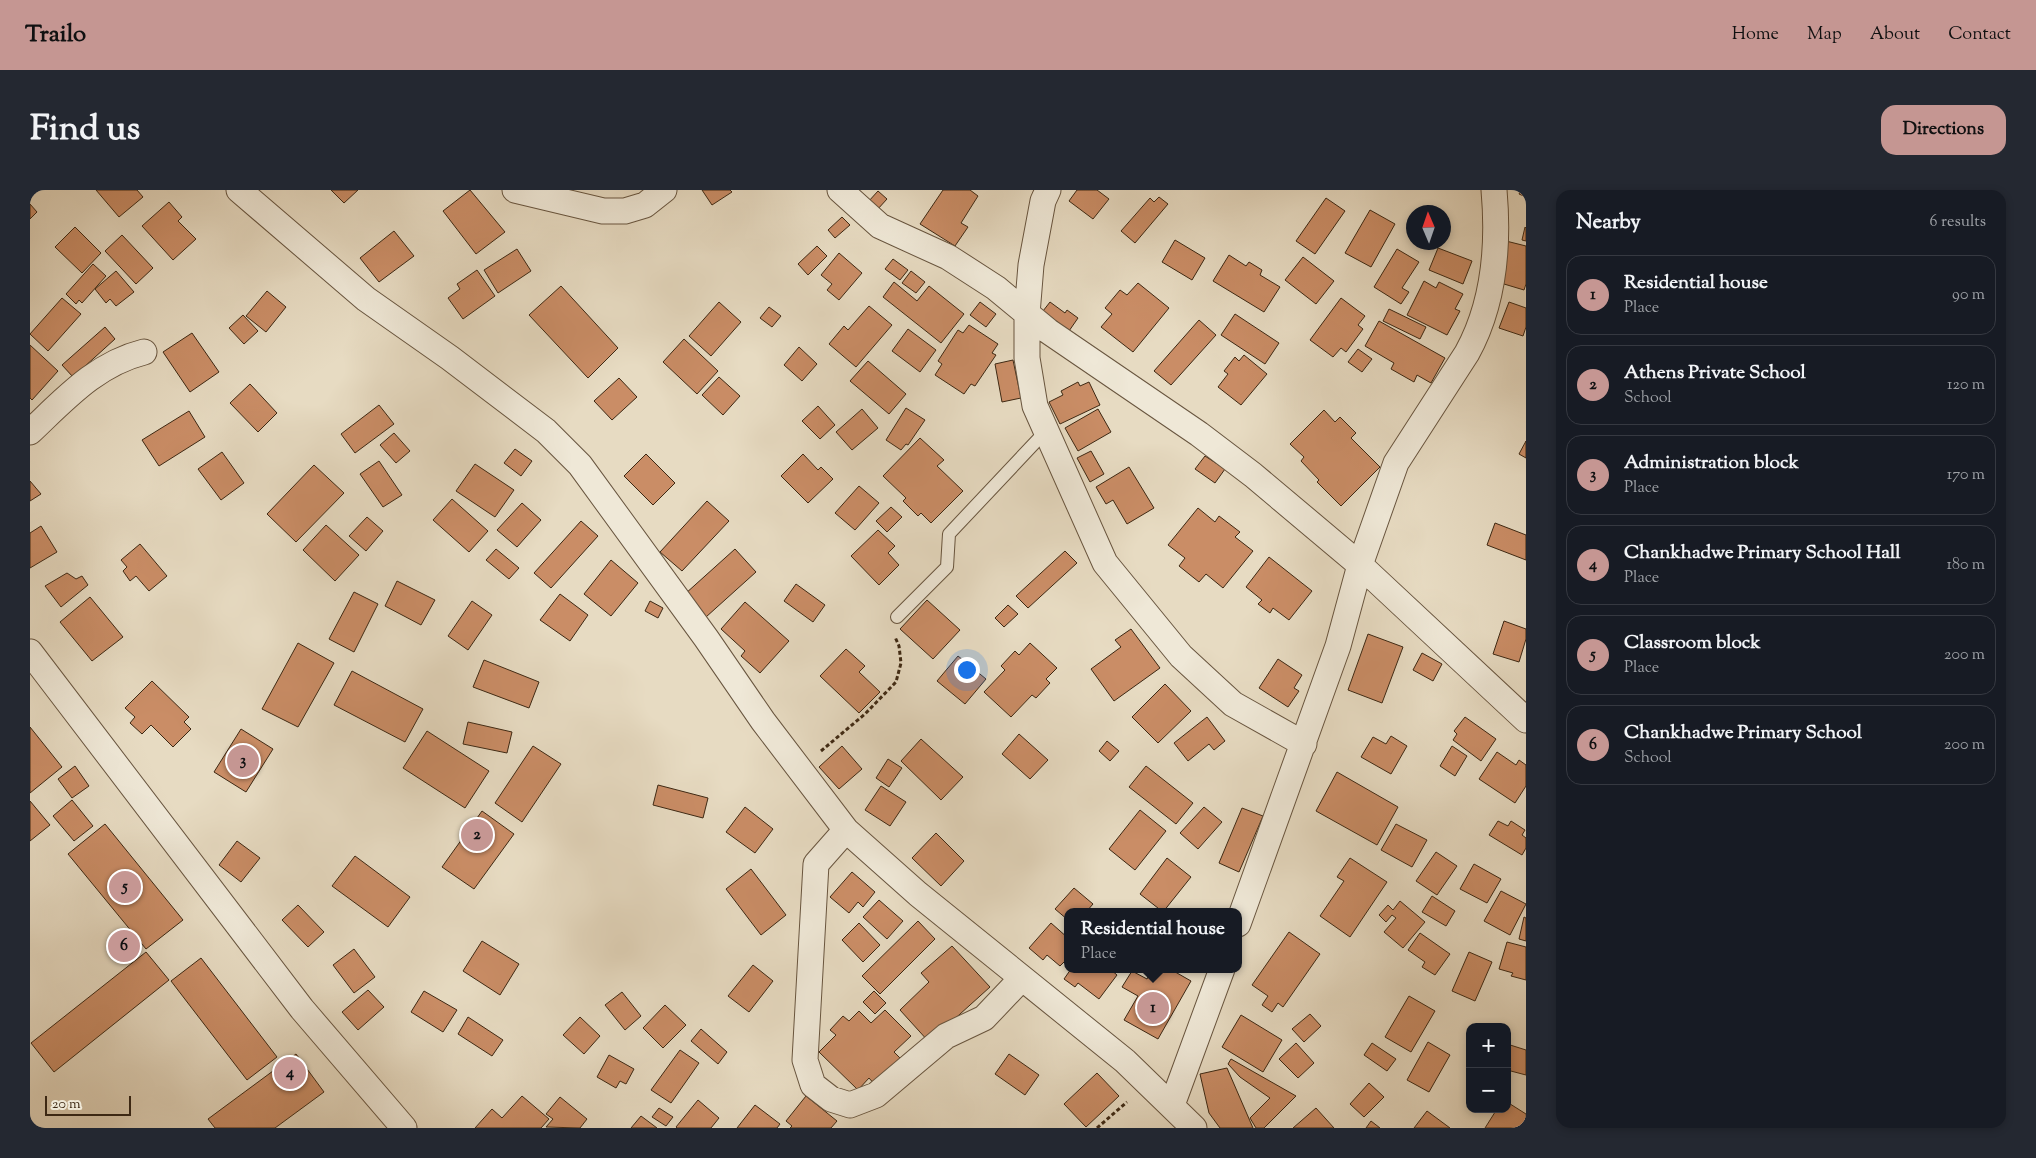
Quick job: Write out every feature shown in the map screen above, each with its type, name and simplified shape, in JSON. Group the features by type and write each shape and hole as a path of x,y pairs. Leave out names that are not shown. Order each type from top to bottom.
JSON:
{"street":[{"path":"239,190 366,299 450,358 546,431 573,458 706,638 799,769 846,830 918,894 1076,1021 1148,1083 1194,1128"},
{"path":"516,190 603,211 625,211 645,205 664,190"},
{"path":"840,190 880,226 948,257 996,288 1027,314 1199,434 1291,505 1360,564 1526,720"},
{"path":"1048,190 1043,201 1031,265 1027,314 1027,358 1035,406 1105,563 1181,656 1233,704 1304,744"},
{"path":"1242,913 1338,646 1360,564 1396,463 1477,335 1490,294 1495,246 1494,190"},
{"path":"30,432 96,372 126,356 144,352"},
{"path":"30,652 302,1009 404,1128"},
{"path":"846,830 816,864 805,1060 813,1085 831,1099 850,1105 876,1095 946,1036 984,1018 1022,978"},
{"path":"1172,1105 1221,973"}],"lane":[{"path":"897,617 947,568 948,534 1045,432"}],"path":[{"path":"799,769 865,714 896,682 900,663 898,646 893,632 897,617"},
{"path":"1097,1128 1148,1083"}],"building":[{"path":"96,190 137,190 143,197 119,217"},
{"path":"331,190 358,190 344,203"},
{"path":"470,190 505,232 476,254 443,211"},
{"path":"702,190 730,190 732,192 712,205"},
{"path":"943,190 970,190 978,196 961,223 968,227 955,246 920,224"},
{"path":"1077,190 1097,190 1109,199 1093,219 1069,201"},
{"path":"1521,190 1526,190 1526,197 1519,194"},
{"path":"878,191 887,199 877,210 868,202"},
{"path":"1159,197 1168,204 1135,243 1121,231 1150,198 1154,202"},
{"path":"1326,198 1345,211 1315,254 1296,241"},
{"path":"169,202 182,217 178,221 196,239 173,260 142,226"},
{"path":"30,204 37,212 30,219"},
{"path":"1370,210 1395,224 1371,267 1345,253"},
{"path":"842,217 850,225 835,238 828,230"},
{"path":"75,227 101,253 82,273 55,247"},
{"path":"1526,228 1526,241 1522,240"},
{"path":"394,231 414,256 379,282 360,258"},
{"path":"122,235 153,268 136,284 105,251"},
{"path":"1175,240 1205,258 1192,280 1162,262"},
{"path":"1506,241 1526,246 1526,284 1524,290 1494,281"},
{"path":"817,246 827,256 808,275 798,264"},
{"path":"517,249 531,271 498,293 484,270"},
{"path":"1397,249 1419,262 1402,288 1409,292 1401,304 1374,287"},
{"path":"1437,250 1443,250 1472,261 1463,284 1429,270"},
{"path":"839,253 862,273 839,300 827,290 832,284 821,275"},
{"path":"1229,255 1246,266 1249,262 1262,270 1260,275 1280,287 1264,312 1213,281"},
{"path":"1303,257 1334,281 1316,304 1285,280"},
{"path":"893,259 908,270 900,280 885,269"},
{"path":"93,264 106,276 82,303 79,300 76,304 66,294"},
{"path":"477,270 495,296 463,319 448,298 460,289 457,284"},
{"path":"116,271 134,292 116,306 110,299 106,303 95,289"},
{"path":"911,271 925,282 916,293 902,283"},
{"path":"1424,281 1436,288 1439,282 1463,294 1455,309 1460,311 1447,335 1407,315"},
{"path":"894,282 917,301 929,286 964,314 941,343 883,297"},
{"path":"1138,283 1169,308 1133,352 1101,327 1112,314 1105,308 1120,290 1127,295"},
{"path":"561,286 618,348 588,378 529,315"},
{"path":"267,291 286,307 266,332 246,316"},
{"path":"62,298 81,314 48,351 30,334"},
{"path":"1341,298 1365,316 1358,325 1363,329 1346,352 1341,348 1333,357 1310,340"},
{"path":"719,302 741,322 711,356 689,336"},
{"path":"980,302 996,314 986,327 970,315"},
{"path":"1050,302 1065,313 1067,310 1078,318 1069,331 1043,311"},
{"path":"1509,302 1526,308 1526,327 1523,336 1499,328"},
{"path":"869,306 892,325 856,367 829,344 844,326 848,330"},
{"path":"769,307 781,316 772,327 760,318"},
{"path":"1389,309 1426,327 1420,339 1383,321"},
{"path":"1235,314 1279,343 1265,364 1221,335"},
{"path":"243,315 258,331 244,344 229,328"},
{"path":"1199,320 1216,335 1171,385 1154,371"},
{"path":"1379,321 1445,358 1431,383 1417,375 1414,382 1391,369 1394,363 1365,346"},
{"path":"969,325 998,344 992,353 996,355 975,386 971,384 964,394 935,375 942,364 938,361 958,330 963,333"},
{"path":"105,327 115,339 73,377 62,365"},
{"path":"908,329 936,350 920,372 892,351"},
{"path":"192,333 219,372 190,392 163,352"},
{"path":"684,339 718,371 697,394 663,362"},
{"path":"30,345 58,371 32,400 30,398"},
{"path":"799,347 817,364 802,381 784,365"},
{"path":"1358,349 1372,359 1362,372 1348,362"},
{"path":"1244,355 1267,374 1241,405 1218,387 1228,374 1224,371 1235,357 1239,361"},
{"path":"1013,360 1021,398 1002,402 995,364"},
{"path":"868,361 906,394 889,414 850,381"},
{"path":"719,377 740,396 723,415 702,395"},
{"path":"619,378 637,397 612,420 594,401"},
{"path":"1078,382 1080,386 1089,382 1100,405 1060,424 1049,402 1063,395 1061,391"},
{"path":"250,384 277,413 258,432 230,403"},
{"path":"379,405 394,424 355,453 341,434"},
{"path":"818,406 835,425 820,439 802,421"},
{"path":"906,408 925,420 908,445 906,444 901,450 886,440"},
{"path":"862,409 878,428 852,450 836,432"},
{"path":"1098,409 1111,432 1078,451 1065,428"},
{"path":"1324,410 1335,422 1340,417 1356,433 1351,438 1380,467 1341,506 1317,482 1319,480 1301,461 1304,457 1290,444"},
{"path":"189,411 205,437 159,466 142,440"},
{"path":"394,433 410,451 396,463 380,445"},
{"path":"920,438 944,460 937,466 963,491 931,523 921,513 918,516 903,501 906,498 883,476"},
{"path":"1526,441 1526,458 1519,454"},
{"path":"515,449 532,461 521,476 504,463"},
{"path":"1091,451 1104,474 1090,482 1077,458"},
{"path":"222,452 244,483 221,500 198,469"},
{"path":"646,454 675,483 653,505 624,476"},
{"path":"803,454 818,470 821,467 833,479 808,503 781,476"},
{"path":"1205,456 1225,469 1215,483 1195,469"},
{"path":"379,461 402,495 383,507 360,474"},
{"path":"475,464 514,490 495,517 456,491"},
{"path":"314,465 344,493 296,542 267,514"},
{"path":"1129,467 1154,508 1127,524 1113,500 1106,504 1096,487"},
{"path":"30,481 41,494 30,501"},
{"path":"859,486 879,503 855,530 835,513"},
{"path":"452,499 488,531 469,552 433,520"},
{"path":"707,501 729,521 682,571 660,552"},
{"path":"522,503 541,520 517,547 497,530"},
{"path":"891,507 902,517 887,532 876,521"},
{"path":"1198,508 1215,522 1219,516 1240,532 1235,537 1253,551 1223,588 1206,574 1199,582 1179,566 1185,558 1168,545"},
{"path":"367,517 383,531 366,551 349,536"},
{"path":"581,521 598,536 551,588 534,573"},
{"path":"1495,523 1526,535 1526,560 1487,545"},
{"path":"326,525 359,555 335,581 303,550"},
{"path":"41,526 57,552 30,568 30,533"},
{"path":"878,530 895,546 888,553 899,565 879,585 851,556"},
{"path":"140,544 167,576 149,591 136,576 130,581 123,571 127,567 121,560"},
{"path":"496,549 519,568 509,579 486,560"},
{"path":"735,549 756,572 706,617 685,594"},
{"path":"1065,551 1077,563 1028,608 1016,596"},
{"path":"1269,557 1312,591 1289,620 1273,608 1270,613 1258,604 1262,600 1246,587"},
{"path":"611,560 638,583 611,616 584,594"},
{"path":"67,573 76,579 82,576 88,585 61,607 45,586"},
{"path":"397,581 435,600 421,625 385,606"},
{"path":"796,584 825,605 813,622 784,601"},
{"path":"354,592 378,604 354,652 329,639"},
{"path":"560,594 588,615 570,641 540,620"},
{"path":"90,597 123,637 92,661 60,622"},
{"path":"927,600 960,630 933,659 900,629"},
{"path":"472,601 492,615 468,650 448,636"},
{"path":"650,601 663,608 658,618 645,611"},
{"path":"745,602 789,641 760,673 741,656 745,651 721,629"},
{"path":"1008,605 1018,614 1004,627 995,618"},
{"path":"1504,621 1526,629 1526,639 1519,662 1493,654"},
{"path":"1131,629 1160,668 1114,701 1091,669 1121,647 1115,640"},
{"path":"1368,634 1403,647 1382,703 1348,690"},
{"path":"298,643 334,663 298,727 262,709"},
{"path":"1030,643 1057,668 1046,679 1050,683 1036,698 1032,695 1011,717 984,692 1005,670 1001,666 1015,651 1019,655"},
{"path":"846,649 865,666 859,672 880,692 859,713 820,676"},
{"path":"1422,653 1442,664 1433,681 1413,670"},
{"path":"958,656 986,679 965,704 937,681"},
{"path":"1278,659 1302,675 1294,688 1299,691 1288,707 1259,688"},
{"path":"484,660 539,682 529,708 473,687"},
{"path":"352,671 423,709 405,742 334,705"},
{"path":"152,681 189,717 184,722 191,729 173,747 151,725 142,734 130,723 135,717 125,708"},
{"path":"1165,684 1191,711 1158,743 1132,717"},
{"path":"1207,717 1225,741 1214,750 1209,744 1188,761 1174,743"},
{"path":"1465,717 1496,739 1481,761 1453,740 1457,734 1454,731"},
{"path":"468,722 512,732 507,753 463,744"},
{"path":"30,727 62,767 30,793"},
{"path":"241,729 273,749 246,792 214,772"},
{"path":"427,731 489,771 465,808 403,768"},
{"path":"1019,734 1048,760 1030,779 1002,754"},
{"path":"1391,736 1407,746 1391,774 1361,757 1373,737 1386,744"},
{"path":"921,739 963,777 941,800 901,761"},
{"path":"1107,741 1119,751 1110,761 1099,751"},
{"path":"533,746 561,764 522,822 495,803"},
{"path":"842,746 862,769 839,789 819,767"},
{"path":"1452,746 1467,756 1455,776 1440,766"},
{"path":"1497,752 1516,765 1519,760 1526,765 1526,786 1515,803 1479,779"},
{"path":"888,759 902,768 889,787 876,778"},
{"path":"75,766 89,786 72,798 58,779"},
{"path":"1146,766 1193,803 1176,824 1129,787"},
{"path":"1337,772 1398,807 1377,845 1316,811"},
{"path":"658,785 708,798 703,818 653,805"},
{"path":"881,786 906,802 890,826 865,810"},
{"path":"72,800 93,826 74,841 53,816"},
{"path":"30,801 50,825 30,841"},
{"path":"745,807 773,829 755,853 726,832"},
{"path":"1204,807 1222,822 1198,849 1180,833"},
{"path":"1242,808 1263,816 1239,872 1219,863"},
{"path":"1140,810 1166,831 1135,870 1109,849"},
{"path":"482,811 514,834 474,889 442,867"},
{"path":"1498,821 1508,826 1511,821 1525,830 1522,835 1526,838 1526,848 1522,855 1489,835"},
{"path":"105,824 183,920 146,949 68,854"},
{"path":"1396,824 1427,840 1412,867 1381,850"},
{"path":"936,833 964,861 941,886 912,858"},
{"path":"237,841 260,858 241,882 219,865"},
{"path":"1436,852 1457,866 1437,895 1416,881"},
{"path":"355,856 410,897 388,927 332,886"},
{"path":"1167,858 1191,877 1166,908 1158,908 1140,894"},
{"path":"1350,858 1387,882 1350,937 1320,916 1344,881 1337,877"},
{"path":"1474,864 1501,879 1487,903 1460,889"},
{"path":"751,869 786,915 761,935 726,889"},
{"path":"852,872 875,892 863,907 858,902 849,913 830,897"},
{"path":"1074,888 1093,904 1090,908 1064,908 1064,917 1055,909"},
{"path":"1501,891 1526,904 1510,935 1484,921"},
{"path":"1432,896 1455,911 1446,926 1422,912"},
{"path":"879,900 903,921 887,939 863,917"},
{"path":"1400,901 1425,922 1403,948 1384,932 1396,918 1392,915 1386,922 1379,915 1388,905 1393,910"},
{"path":"298,905 324,932 308,947 282,920"},
{"path":"1524,917 1526,918 1526,941 1519,939"},
{"path":"918,921 935,939 880,994 862,976"},
{"path":"859,923 880,945 863,962 842,940"},
{"path":"1051,923 1064,934 1064,962 1060,966 1047,955 1043,960 1029,948"},
{"path":"1289,932 1320,954 1283,1007 1278,1003 1272,1012 1262,1005 1268,996 1252,985"},
{"path":"1420,933 1450,954 1435,975 1422,967 1425,962 1408,950"},
{"path":"482,941 519,964 500,995 463,971"},
{"path":"1507,942 1526,947 1526,980 1511,976 1513,973 1499,969"},
{"path":"952,946 990,987 929,1042 900,1010 929,982 921,973"},
{"path":"354,949 375,977 354,993 333,965"},
{"path":"146,952 169,980 54,1072 31,1043"},
{"path":"1469,952 1492,962 1475,1001 1452,991"},
{"path":"201,958 277,1057 247,1080 171,981"},
{"path":"753,965 773,981 749,1012 728,996"},
{"path":"1068,973 1115,973 1117,975 1099,999 1078,983 1075,987 1064,979"},
{"path":"1131,973 1136,973 1147,979 1150,973 1177,973 1191,981 1158,1039 1124,1020 1138,996 1122,987"},
{"path":"368,990 384,1007 358,1030 342,1012"},
{"path":"424,991 457,1010 443,1032 411,1012"},
{"path":"874,991 886,1003 875,1014 863,1002"},
{"path":"622,992 641,1016 625,1030 605,1005"},
{"path":"1409,996 1435,1011 1411,1052 1385,1037"},
{"path":"665,1005 686,1025 663,1048 643,1028"},
{"path":"885,1010 911,1036 894,1052 902,1060 876,1086 869,1078 858,1090 819,1052 836,1035 830,1030 843,1016 849,1021 859,1011 871,1023"},
{"path":"1310,1014 1321,1026 1304,1042 1292,1029"},
{"path":"1241,1015 1282,1040 1263,1072 1222,1047"},
{"path":"468,1017 503,1040 492,1056 458,1034"},
{"path":"580,1017 600,1036 584,1054 563,1035"},
{"path":"701,1029 727,1052 718,1064 691,1041"},
{"path":"1428,1042 1450,1055 1429,1092 1407,1080"},
{"path":"1296,1043 1314,1063 1298,1078 1279,1059"},
{"path":"1372,1043 1396,1059 1387,1071 1364,1055"},
{"path":"1511,1045 1526,1050 1526,1075 1511,1071"},
{"path":"680,1050 699,1063 671,1103 651,1090"},
{"path":"296,1054 324,1092 275,1128 215,1128 208,1119"},
{"path":"1009,1054 1039,1075 1025,1095 995,1074"},
{"path":"609,1055 634,1069 626,1084 620,1081 616,1088 597,1077"},
{"path":"1231,1059 1296,1096 1264,1128 1256,1128 1250,1118 1270,1098 1240,1077 1228,1064"},
{"path":"1227,1068 1253,1128 1220,1128 1209,1113 1200,1074"},
{"path":"1097,1073 1119,1096 1086,1127 1064,1104"},
{"path":"1369,1083 1384,1097 1364,1117 1350,1104"},
{"path":"522,1096 549,1119 541,1128 475,1128 492,1109 502,1118"},
{"path":"806,1096 837,1121 831,1128 790,1128 792,1126 786,1121"},
{"path":"560,1097 587,1119 580,1128 546,1127 553,1119 546,1114"},
{"path":"698,1100 719,1118 711,1128 677,1128 676,1127"},
{"path":"755,1105 780,1124 777,1128 737,1128"},
{"path":"1511,1105 1526,1114 1526,1128 1485,1128 1494,1113 1511,1113"},
{"path":"659,1108 673,1117 666,1126 652,1117"},
{"path":"1316,1108 1334,1128 1293,1128"},
{"path":"1427,1111 1450,1128 1414,1128"},
{"path":"641,1116 657,1128 631,1128"},
{"path":"1371,1121 1380,1128 1366,1128"}],"place":[{"name":"Administration block","path":"243,761"},
{"name":"Athens Private School","path":"477,835"},
{"name":"Classroom block","path":"125,887"},
{"name":"Chankhadwe Primary School","path":"124,946"},
{"name":"Residential house","path":"1153,1008"},
{"name":"Chankhadwe Primary School Hall","path":"290,1073"}]}
